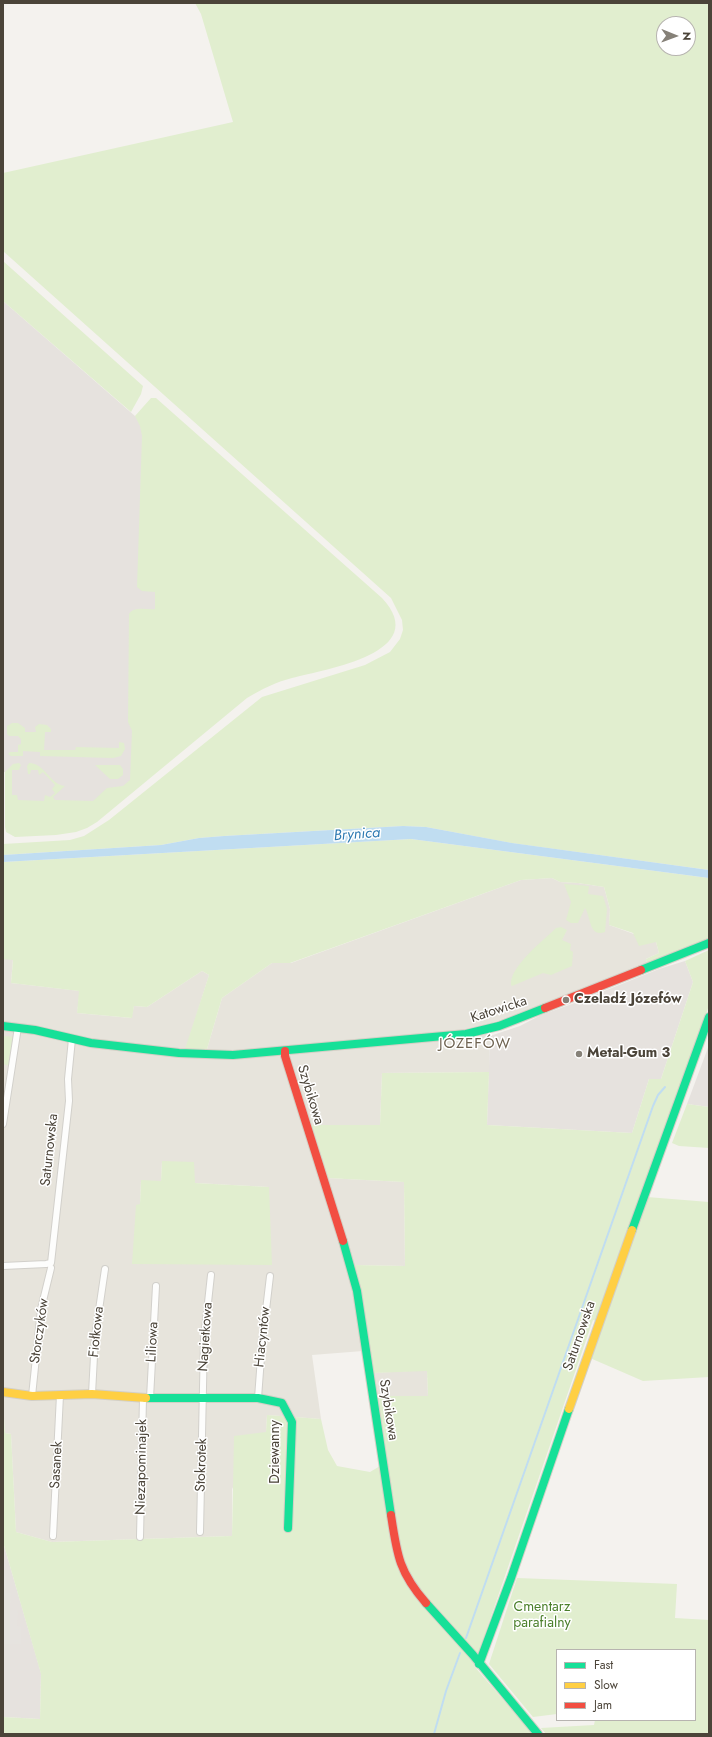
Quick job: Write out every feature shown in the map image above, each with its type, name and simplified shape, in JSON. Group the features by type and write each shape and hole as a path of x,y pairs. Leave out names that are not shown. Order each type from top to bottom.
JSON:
{"street":[{"name":"Katowicka","path":"285,1051 466,1034 491,1029 709,943"},
{"name":"Saturnowska","path":"479,1664 513,1571 600,1318 709,1017"},
{"path":"3,1026 35,1030 72,1040 192,1054 233,1055 285,1051"},
{"path":"3,1124 18,1027"},
{"name":"Saturnowska","path":"51,1265 69,1101 68,1073 72,1040"},
{"name":"Szybikowa","path":"285,1051 285,1056 351,1266 357,1291 399,1561 406,1576 416,1590 538,1734"},
{"path":"3,1266 51,1265"},
{"name":"Storczyków","path":"32,1396 41,1309 51,1265"},
{"name":"Fiołkowa","path":"92,1394 94,1336 105,1270"},
{"name":"Nagietkowa","path":"202,1399 204,1339 211,1275"},
{"name":"Hiacyntów","path":"258,1398 262,1344 270,1276"},
{"name":"Liliowa","path":"146,1398 156,1286"},
{"path":"3,1392 32,1396 92,1394 146,1398 258,1398"},
{"name":"Sasanek","path":"53,1536 60,1395"},
{"name":"Niezapominajek","path":"140,1537 146,1398"},
{"name":"Dziewanny","path":"258,1398 282,1403 292,1422 288,1528"},
{"name":"Stokrotek","path":"200,1532 202,1399"}],"shaded area":[{"path":"3,301 143,423 158,588 136,781 105,808 9,806 9,772 3,772"},
{"path":"552,878 560,882 604,887 610,909 609,925 656,942 659,953 646,959 647,963 631,971 489,1024 489,1072 382,1073 380,1125 327,1178 404,1182 405,1266 354,1265 347,1267 352,1284 363,1351 312,1355 321,1419 267,1415 266,1432 232,1489 232,1536 52,1542 16,1532 11,1434 5,1433 3,1404 3,959 13,959 11,983 80,991 77,1013 131,1018 134,1006 147,1007 202,971 209,975 186,1049 207,1049 222,998 272,963 291,963 521,880","holes":["162,1162 195,1183 269,1187 140,1204 141,1181 161,1181"]},
{"name":"Metal-Gum 3","path":"685,961 693,982 661,1079 649,1079 632,1133 487,1125 490,1036 520,1026 541,1015 659,969"},
{"path":"709,1045 709,1107 687,1104"},
{"path":"427,1370 428,1396 376,1396 373,1373"},
{"path":"3,1542 41,1673 40,1719 3,1717"},
{"path":"3,1576 6,1576 6,1593 11,1593 10,1610 18,1610 17,1626 21,1627 21,1644 3,1644"}],"green space":[{"path":"195,3 709,3 709,870 511,843 426,827 403,826 224,836 199,838 161,845 3,855 3,844 70,840 84,836 109,820 262,697 365,665 390,652 400,639 403,630 402,620 391,598 3,251 3,173 233,122 201,14"},
{"path":"3,261 143,386 141,394 131,412 3,301"},
{"path":"151,398 156,398 382,598 394,617 394,632 385,645 369,655 349,663 280,682 247,698 97,822 87,828 76,832 56,835 15,837 6,832 5,827 5,772 13,764 19,763 21,765 19,770 12,770 12,795 17,795 18,800 44,801 45,795 50,797 55,793 52,789 55,785 43,772 39,775 38,770 31,770 30,774 28,774 27,766 29,763 39,766 55,782 65,786 53,797 55,800 93,801 107,788 123,786 130,780 132,731 128,722 129,614 137,609 155,609 155,592 142,591 137,587 142,436 140,426 135,416"},
{"path":"12,723 18,723 25,728 25,732 36,732 35,727 39,724 47,725 51,729 51,732 45,732 44,750 75,750 76,747 119,748 119,742 124,743 125,749 121,756 113,758 40,756 40,752 23,751 23,756 11,756 8,754 10,752 18,752 18,745 21,744 21,739 18,736 9,736 7,734 7,726"},
{"path":"95,765 120,765 123,769 123,775 118,779 110,779"},
{"path":"411,839 709,878 709,939 647,963 646,959 659,953 656,942 639,946 633,933 609,925 610,909 604,887 560,882 552,878 521,880 290,963 272,963 222,998 207,1049 185,1049 209,975 202,971 147,1007 134,1006 132,1018 77,1013 79,991 11,983 13,960 3,959 3,862"},
{"path":"564,884 589,886 588,894 603,896 607,909 605,932 596,932 593,929 585,908 578,923 571,923 566,920 571,902"},
{"path":"561,927 567,930 562,940 571,944 570,950 573,952 572,966 551,975 543,973 512,986 512,978 521,962 556,928"},
{"path":"709,950 709,1005 647,1197 709,1202 709,1377 643,1381 590,1358 602,1323 593,1320 474,1666 533,1734 3,1734 3,1717 40,1719 41,1674 3,1542 3,1404 5,1433 11,1434 16,1532 52,1542 232,1536 234,1436 266,1432 267,1415 321,1419 328,1450 337,1466 370,1472 385,1463 376,1396 428,1396 427,1371 373,1373 354,1265 405,1266 404,1182 327,1178 311,1125 380,1125 382,1073 489,1072 487,1125 632,1133 649,1079 661,1079 693,982 685,961"},
{"path":"3,1036 16,1037 10,1066 3,1064"},
{"path":"687,1104 709,1107 709,1148 679,1146 672,1143"},
{"path":"162,1161 194,1162 195,1183 269,1187 272,1265 132,1264 136,1205 140,1204 141,1180 161,1181"},
{"name":"Cmentarz parafialny","path":"517,1578 677,1584 675,1618 709,1620 709,1734 546,1734 541,1728 594,1725 595,1721 696,1721 696,1649 556,1649 556,1714 533,1717 489,1664"}],"water":[{"name":"Brynica","path":"403,826 426,827 512,843 709,870 709,878 411,839 3,862 3,855 161,845 199,838 224,836"}],"waterway":[{"path":"466,1638 653,1106 658,1095 665,1087"},
{"path":"434,1734 446,1691 460,1653"}],"traffic: fast":[{"path":"641,970 709,943"},
{"path":"3,1026 35,1030 91,1043 179,1053 233,1055 466,1034 499,1026 545,1008"},
{"path":"632,1230 709,1017"},
{"path":"343,1241 357,1291 391,1515"},
{"path":"146,1398 258,1398 282,1403 292,1422 288,1528"},
{"path":"479,1664 511,1578 569,1409"},
{"path":"426,1603 473,1655 538,1734"}],"traffic: slow":[{"path":"569,1409 632,1230"},
{"path":"3,1392 32,1396 92,1394 146,1398"}],"traffic: jam":[{"path":"545,1008 641,970"},
{"path":"285,1051 285,1056 343,1241"},
{"path":"391,1515 395,1541 401,1562 410,1582 426,1603"}],"place":[{"name":"Czeladź Józefów","path":"566,1000"},
{"name":"Metal-Gum 3","path":"579,1054"}],"district":[{"name":"JÓZEFÓW","path":"475,1044"}]}
